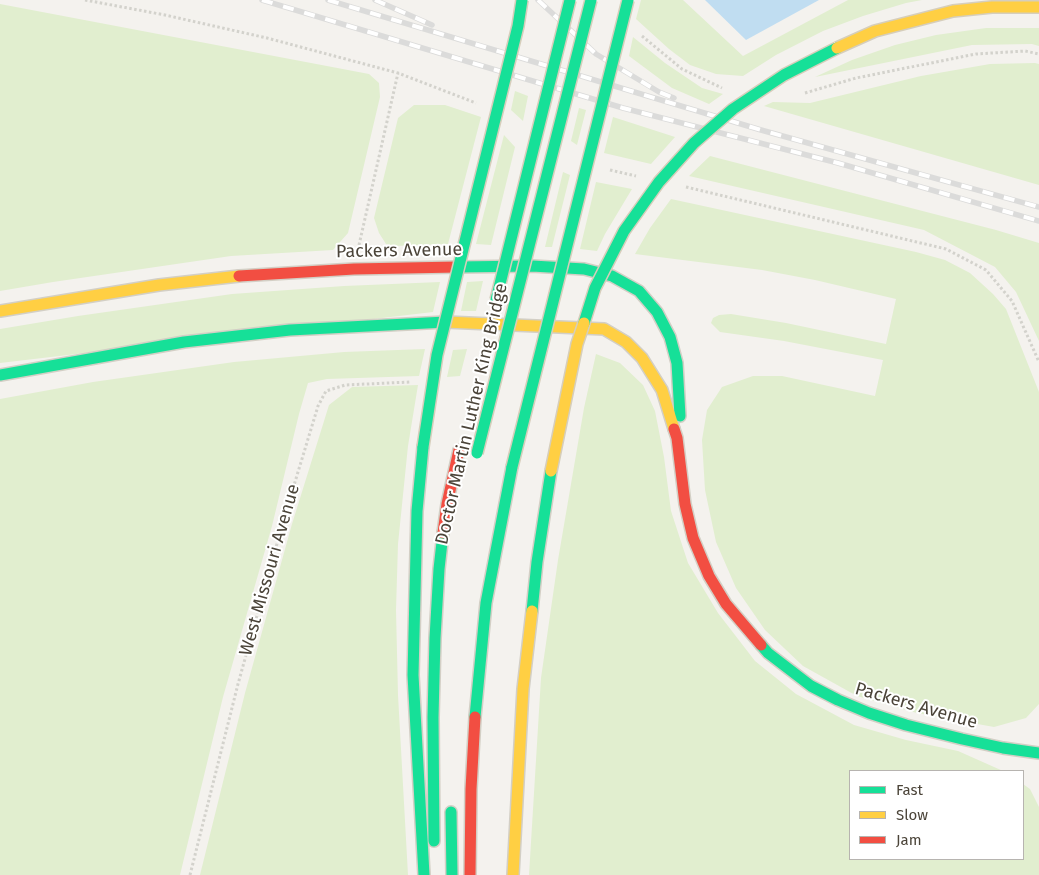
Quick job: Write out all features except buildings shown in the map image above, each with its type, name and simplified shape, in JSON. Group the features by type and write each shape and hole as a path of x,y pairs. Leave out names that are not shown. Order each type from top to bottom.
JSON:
{"main road":[{"path":"424,875 413,675 416,520 423,447 437,355 505,80 522,0"},
{"name":"Doctor Martin Luther King Bridge","path":"487,335 570,0"},
{"name":"Doctor Martin Luther King Bridge","path":"476,458 591,0"},
{"path":"470,875 471,789 476,696 486,603 512,467 628,0"},
{"path":"512,875 523,689 537,562 551,471 577,344 595,288 624,231 659,182 694,143 732,109 784,74 875,31 953,11 992,7 1039,7"},
{"name":"Packers Avenue","path":"0,311 159,284 260,274 354,269 532,266 584,269 612,276 638,291 657,312 670,337 677,363 680,416 677,438"},
{"name":"Packers Avenue","path":"0,375 184,342 290,330 452,322 604,329 626,342 642,358 662,390 677,438 685,504 696,546 709,576 726,604 768,653 811,686 869,713 906,725 962,739 1003,748 1039,753"},
{"name":"Doctor Martin Luther King Bridge","path":"435,875 433,717 435,638 443,541 448,504 460,445"},
{"path":"450,800 452,875"}],"path":[{"path":"354,269 365,213 398,73"},
{"name":"West Missouri Avenue","path":"190,875 238,684 285,515 318,406 326,391 345,385 417,382"}],"green space":[{"path":"641,0 683,0 743,56 848,0 922,0 863,16 823,31 776,55 743,76 716,74 690,65 636,19"},
{"path":"0,4 369,74 379,83 380,97 348,233 333,250 231,256 0,291"},
{"path":"986,28 1039,28 1039,46 1032,44 972,45 815,77 852,60 895,45 936,35"},
{"path":"633,37 665,63 702,88 723,94 709,104 672,88 629,56"},
{"path":"990,64 1039,64 1039,185 764,106 773,102 810,103 921,76"},
{"path":"515,91 528,96 523,121 511,110"},
{"path":"414,105 445,105 481,117 448,244 394,246 386,244 379,233 374,218 398,118"},
{"path":"579,108 586,110 577,145 571,141"},
{"path":"613,117 675,137 651,164 604,153"},
{"path":"504,135 515,147 491,245 476,244"},
{"path":"710,156 996,230 1039,243 1039,341 1016,292 995,267 924,230 689,176"},
{"path":"563,172 570,175 552,247 545,247"},
{"path":"596,182 632,189 597,251 580,249"},
{"path":"671,199 916,252 945,260 970,273 1006,309 1039,392 1039,704 1026,718 994,727 917,713 857,696 803,666 765,630 736,588 716,542 705,490 702,440 707,410 722,387 753,376 782,376 875,396 883,360 784,341 720,332 711,323 713,318 719,315 731,314 786,323 886,344 896,299 762,270 635,254 650,228"},
{"path":"483,281 476,311 461,311 467,282"},
{"path":"440,282 433,312 0,363 0,329 232,294 344,286"},
{"path":"425,349 419,376 327,379 308,383 272,526 223,697 180,875 0,875 0,399 93,382 234,362 344,352"},
{"path":"467,349 460,376 447,377 453,350"},
{"path":"596,354 620,363 643,385 655,411 664,457 671,511 688,563 718,613 755,661 796,694 854,725 906,740 958,751 1001,770 849,770 849,860 1024,860 1024,785 1030,789 1039,807 1039,875 529,875 541,678 558,560 584,408"},
{"path":"418,385 408,446 398,544 396,610 398,695 408,875 200,875 245,693 292,524 329,405 352,387"}],"water":[{"path":"705,0 819,0 746,40"}],"railway":[{"path":"262,0 623,108 838,163 1039,221"},
{"path":"328,0 761,130 1039,207"},
{"path":"375,0 432,25"},
{"path":"538,0 596,54 659,92 674,98"}],"traffic: fast":[{"path":"423,447 437,355 518,26 522,0"},
{"path":"496,300 570,0"},
{"path":"477,453 591,0"},
{"path":"512,467 628,0"},
{"path":"584,323 595,288 624,231 659,182 694,143 733,109 784,75 837,48"},
{"path":"457,267 532,266 584,269 612,276 639,291 657,312 670,337 677,363 680,416"},
{"path":"0,375 184,342 290,330 446,322"},
{"path":"423,447 417,511 413,675 424,875"},
{"path":"475,717 486,603 512,467"},
{"path":"532,611 537,562 551,471"},
{"path":"434,841 433,717 435,638 443,533"},
{"path":"761,645 768,653 811,686 869,713 906,725 962,739 1003,748 1039,753"},
{"path":"451,812 452,875"}],"traffic: slow":[{"path":"837,48 875,31 953,11 992,7 1039,7"},
{"path":"0,311 159,285 239,276"},
{"path":"446,322 604,329 626,342 642,358 662,390 674,429"},
{"path":"551,471 577,344 584,323"},
{"path":"513,875 523,689 532,611"}],"traffic: jam":[{"path":"239,276 354,269 457,267"},
{"path":"674,429 677,438 685,504 693,538 709,576 726,604 761,645"},
{"path":"443,533 447,504 459,450"},
{"path":"470,875 471,789 475,717"}]}
